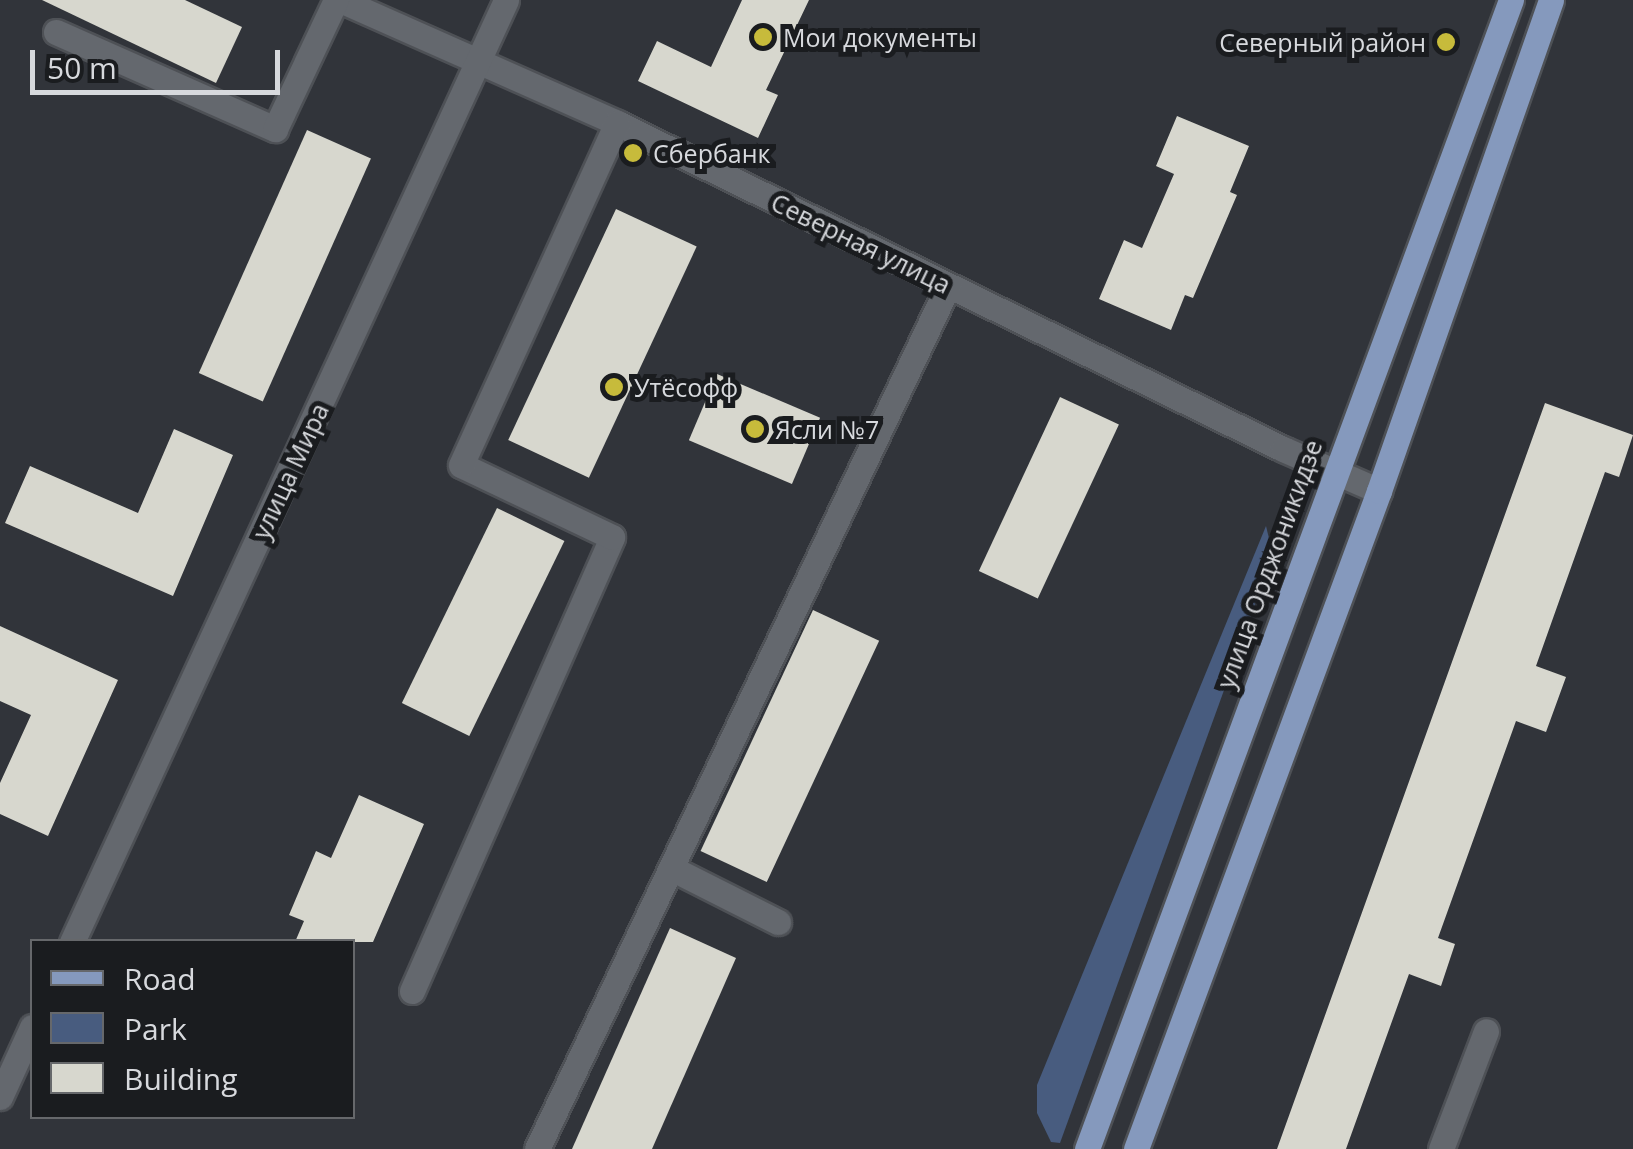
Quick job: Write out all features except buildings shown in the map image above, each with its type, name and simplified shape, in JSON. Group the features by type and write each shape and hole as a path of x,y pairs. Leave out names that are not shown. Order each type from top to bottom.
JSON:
{"main road":[{"name":"улица Орджоникидзе","path":"1086,1149 1511,0"},
{"path":"1136,1149 1379,490 1551,0"}],"street":[{"path":"56,32 275,128 338,0"},
{"name":"Северная улица","path":"338,0 617,122 948,286 1379,490"},
{"name":"улица Мира","path":"73,939 506,0"},
{"path":"412,991 612,537 461,465 617,122"},
{"path":"537,1149 948,286"},
{"path":"671,868 778,922"},
{"path":"0,1097 30,1031"},
{"path":"1440,1149 1486,1031"}],"green space":[{"path":"1266,526 1273,555 1060,1143 1051,1142 1037,1113 1037,1085"}],"place":[{"name":"Мои документы","path":"763,37"},
{"name":"Северный район","path":"1446,42"},
{"name":"Сбербанк","path":"633,153"},
{"name":"Утёсофф","path":"614,387"},
{"name":"Ясли №7","path":"755,429"}]}
